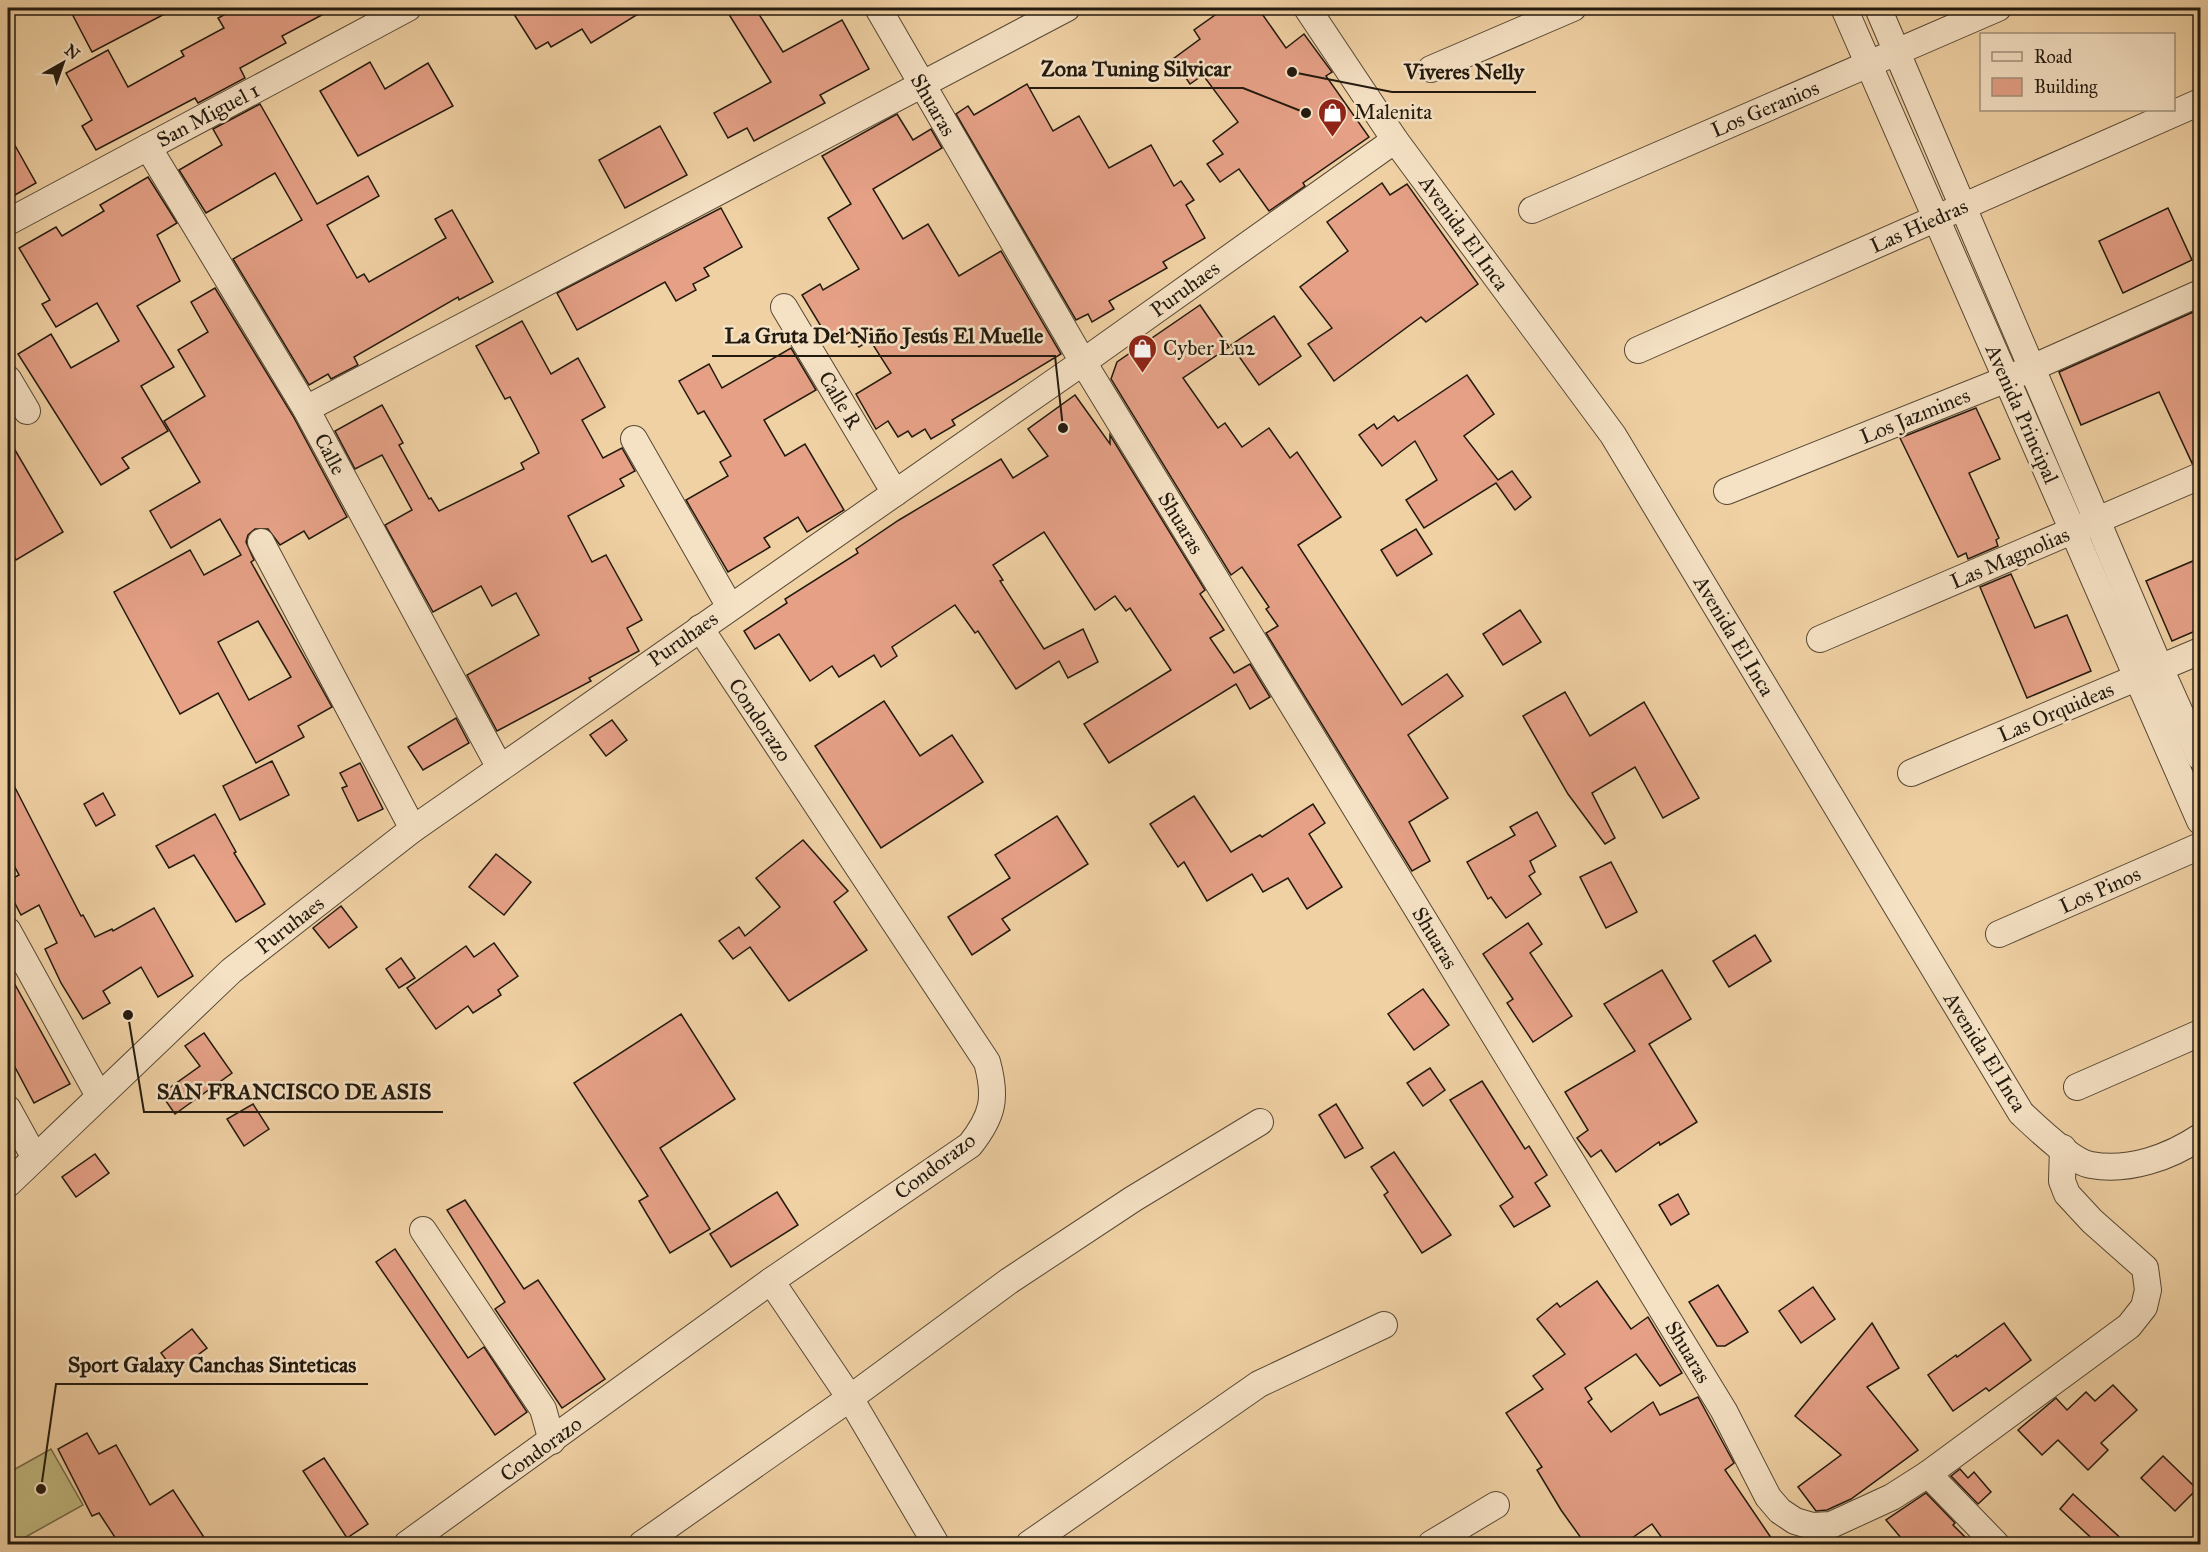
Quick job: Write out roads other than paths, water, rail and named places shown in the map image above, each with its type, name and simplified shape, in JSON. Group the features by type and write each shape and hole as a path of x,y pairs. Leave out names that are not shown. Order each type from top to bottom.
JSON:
{"street":[{"name":"San Miguel 1","path":"8,222 408,8"},
{"name":"Shuaras","path":"878,8 1083,362 1724,1411 1768,1497 1780,1511 1795,1521 1812,1526 1831,1525 1892,1497 1928,1474 2129,1326 2144,1307 2148,1278 2145,1268 2092,1221 2067,1194 2062,1181 2063,1148"},
{"path":"306,410 1067,8"},
{"name":"Avenida El Inca","path":"1307,8 1395,140 1613,435 2021,1113 2046,1138 2090,1165 2130,1166 2177,1152 2200,1137"},
{"path":"1431,69 1573,8"},
{"name":"Avenida Principal","path":"1844,8 2073,531 2149,673 2200,757"},
{"name":"Avenida Principal","path":"1878,8 2097,520 2200,821"},
{"name":"Los Geranios","path":"1532,210 1998,8"},
{"name":"Las Hiedras","path":"1638,350 2200,102"},
{"name":"Puruhaes","path":"8,1184 231,971 413,829 1083,362 1395,140"},
{"name":"Calle","path":"148,147 306,410 500,768"},
{"name":"Los Jazmines","path":"1727,491 2007,379 2200,293"},
{"name":"Calle R","path":"784,307 895,493"},
{"path":"8,379 27,411"},
{"path":"634,439 730,607"},
{"name":"Las Magnolias","path":"1820,639 2200,476"},
{"path":"261,542 413,829"},
{"name":"Condorazo","path":"407,1545 771,1281 969,1145 984,1128 992,1106 993,1084 987,1062 699,628"},
{"name":"Las Orquideas","path":"1911,773 2200,651"},
{"name":"Los Pinos","path":"1999,934 2200,846"},
{"path":"8,931 99,1096"},
{"path":"2077,1087 2200,1033"},
{"path":"8,1109 35,1158"},
{"path":"642,1545 850,1398 1009,1281 1133,1199 1260,1122"},
{"path":"423,1230 543,1409 552,1441"},
{"path":"771,1281 850,1398 936,1545"},
{"path":"1029,1545 1259,1384 1384,1325"},
{"path":"1928,1474 1996,1545"},
{"path":"1431,1545 1496,1505"}],"place":[{"name":"Viveres Nelly","path":"1292,72"},
{"name":"Zona Tuning Silvicar","path":"1306,113"},
{"name":"Malenita","path":"1333,138"},
{"name":"Cyber Lu2","path":"1142,374"},
{"name":"La Gruta Del Niño Jesús El Muelle","path":"1063,428"},
{"name":"SAN FRANCISCO DE ASIS","path":"128,1015"},
{"name":"Sport Galaxy Canchas Sinteticas","path":"41,1489"}]}
